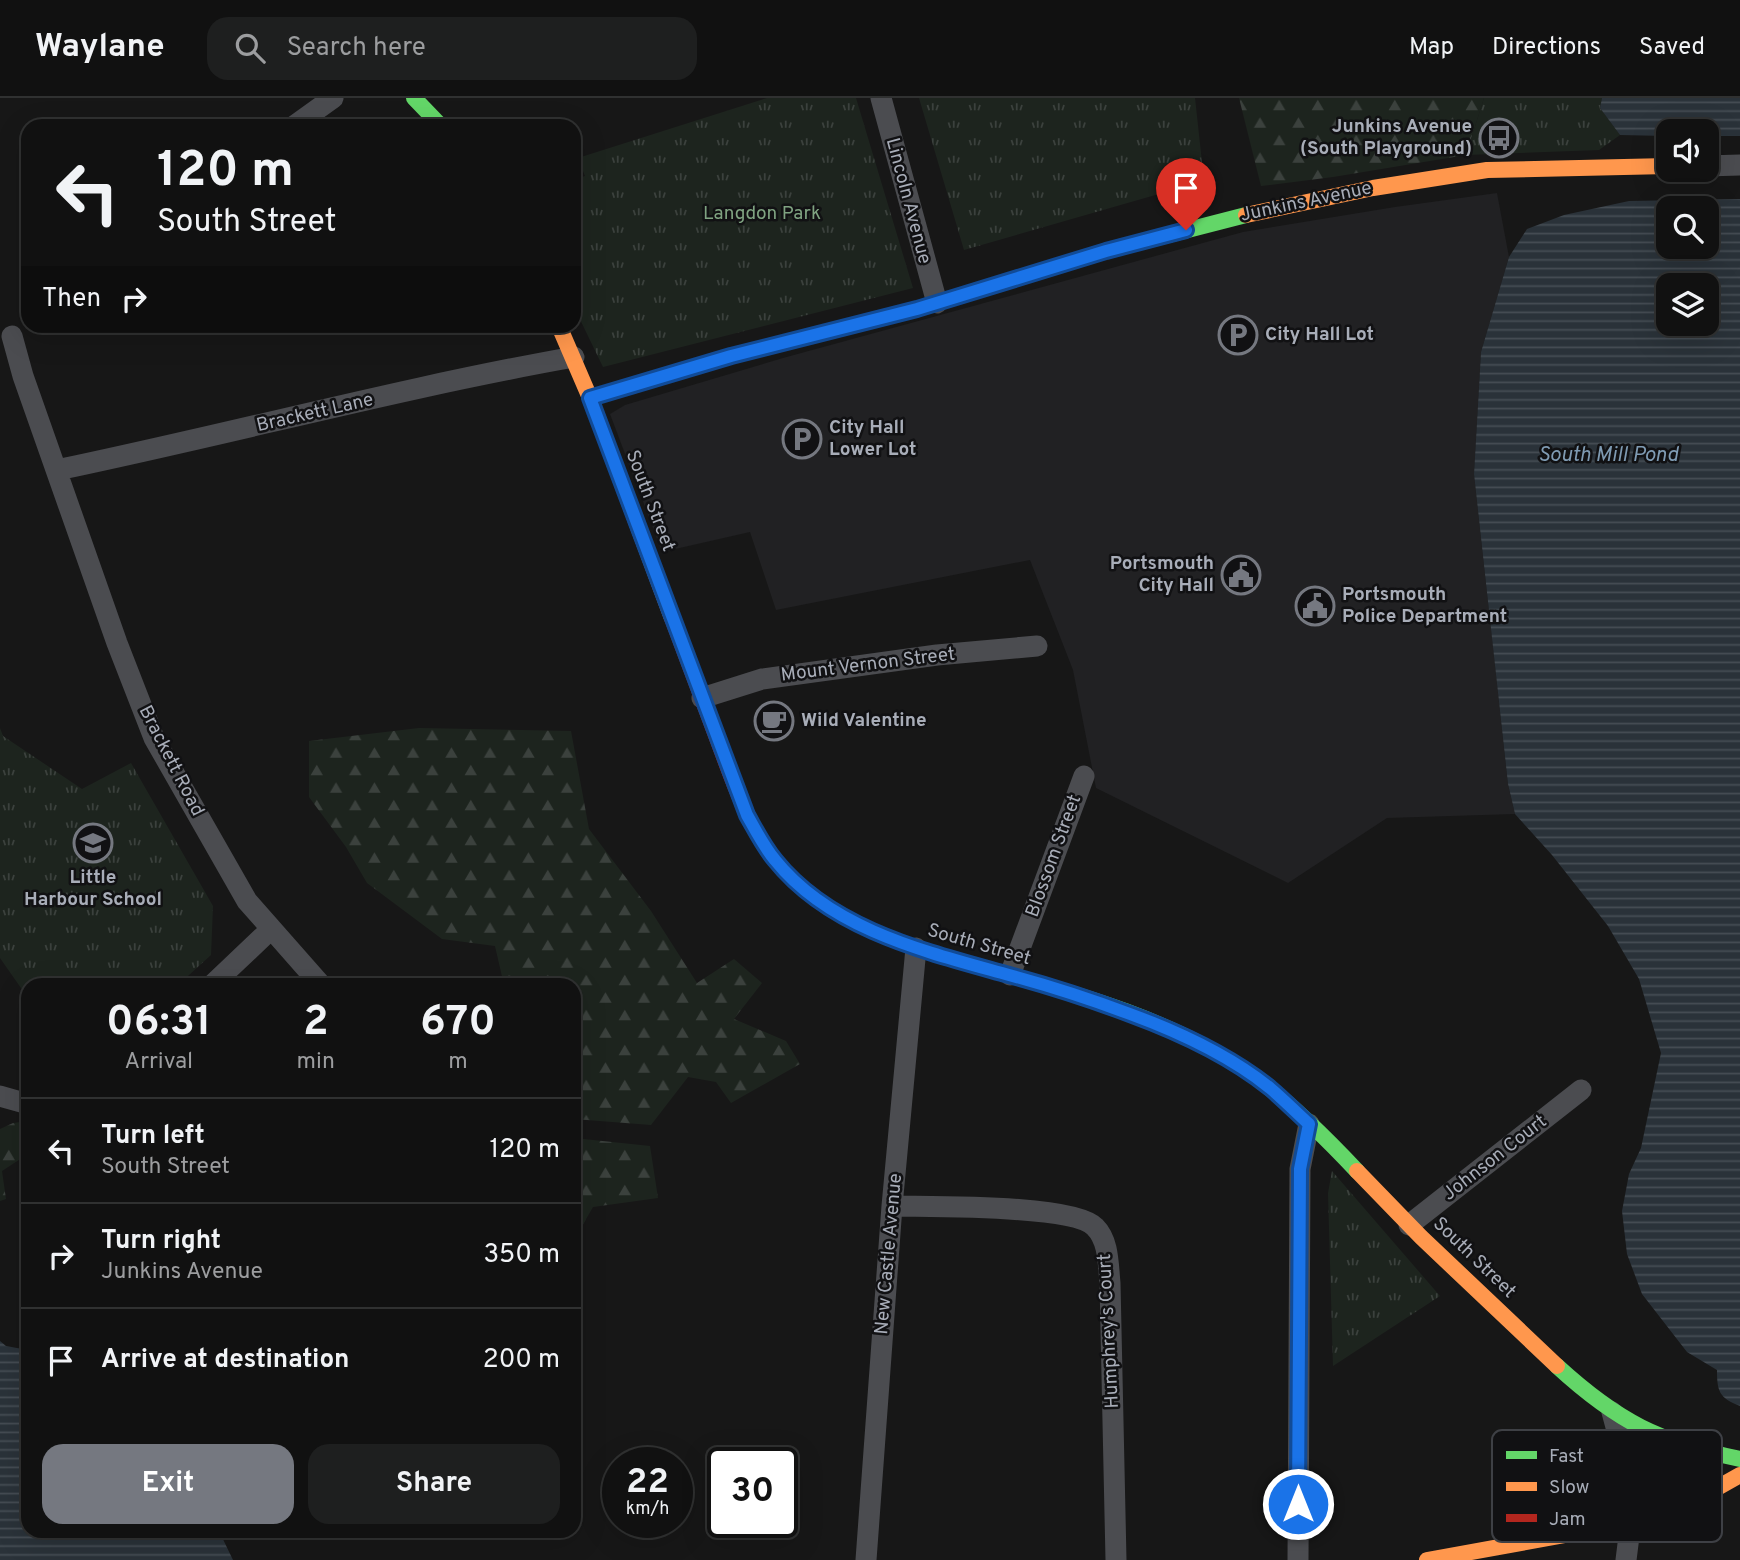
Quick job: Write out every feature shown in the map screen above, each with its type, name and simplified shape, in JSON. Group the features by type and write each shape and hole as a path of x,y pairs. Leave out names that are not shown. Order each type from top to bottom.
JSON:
{"street":[{"path":"304,119 333,98"},
{"path":"414,98 434,119"},
{"name":"Lincoln Avenue","path":"881,98 937,303"},
{"path":"1719,166 1740,165"},
{"name":"Junkins Avenue","path":"590,398 731,356 937,303 1106,251 1240,216 1373,188 1487,170 1656,166"},
{"name":"South Street","path":"562,333 590,398 747,815 775,860 811,896 835,911 916,948 1132,1014 1212,1050 1269,1088 1554,1364 1612,1412 1642,1430"},
{"name":"Brackett Road","path":"13,335 23,376 117,643 155,738 247,901 315,978"},
{"name":"Brackett Lane","path":"57,470 444,382 573,357"},
{"name":"Mount Vernon Street","path":"702,698 736,685 762,679 937,655 1037,646"},
{"name":"Blossom Street","path":"1010,975 1084,776"},
{"path":"219,978 270,930"},
{"name":"New Castle Avenue","path":"866,1560 892,1206 916,948"},
{"name":"Johnson Court","path":"1409,1225 1581,1090"},
{"path":"0,1096 21,1102"},
{"path":"1298,1560 1300,1169 1309,1124"},
{"name":"Humphrey's Court","path":"892,1206 1063,1214 1093,1224 1102,1235 1107,1252 1110,1283 1116,1560"},
{"path":"1612,1412 1617,1430"},
{"name":"South Street","path":"1722,1455 1740,1459"},
{"path":"1722,1485 1740,1475"},
{"path":"1427,1560 1466,1557 1543,1542"},
{"path":"1626,1560 1629,1542"}],"shaded area":[{"path":"1497,193 1509,257 1481,352 1474,474 1508,784 1515,814 1387,818 1288,883 1096,788 1073,670 1030,560 776,610 750,532 662,552 610,414 625,405 783,358 1243,232"}],"green space":[{"name":"Langdon Park","path":"767,98 856,98 913,288 603,367 581,321 581,177 585,176 581,157"},
{"path":"919,98 1195,98 1204,181 964,250"},
{"path":"1239,98 1484,98 1466,155 1261,186"},
{"path":"1484,98 1602,98 1600,108 1620,135 1599,150 1466,155"},
{"name":"Little Harbour School","path":"0,728 3,736 82,789 131,763 213,906 211,955 186,978 21,978 21,988 0,958"},
{"path":"419,728 571,731 589,829 651,911 697,983 734,959 762,983 734,1019 786,1041 800,1064 731,1103 716,1082 688,1077 651,1125 581,1120 581,978 502,978 495,946 442,939 367,883 346,847 309,797 309,741"},
{"path":"21,1122 21,1159 2,1171 6,1199 0,1201 0,1129"},
{"path":"581,1139 650,1146 658,1198 593,1207 581,1228"},
{"path":"1332,1171 1440,1296 1333,1366 1328,1193"}],"water":[{"path":"1602,98 1740,98 1740,136 1719,136 1719,119 1656,119 1656,136 1620,135 1600,108"},
{"name":"South Mill Pond","path":"1719,199 1740,199 1740,1406 1723,1397 1717,1370 1687,1352 1642,1294 1627,1254 1622,1211 1629,1174 1641,1148 1661,1053 1639,979 1608,926 1552,855 1515,814 1508,784 1474,474 1481,352 1509,257 1527,229 1564,215 1629,201 1656,201 1656,259 1719,259"},
{"path":"0,1341 6,1346 21,1349 21,1538 222,1538 233,1560 0,1560"}],"traffic: fast":[{"path":"414,98 434,119"},
{"path":"590,398 731,356 917,309 1106,251 1246,215"},
{"path":"963,962 1114,1007 1187,1037 1269,1087 1308,1121 1357,1171"},
{"path":"1557,1366 1600,1402 1648,1430"},
{"path":"1722,1455 1740,1459"}],"traffic: slow":[{"path":"1246,215 1373,188 1487,170 1656,166"},
{"path":"562,333 590,398 672,618"},
{"path":"1357,1171 1421,1237 1557,1366"},
{"path":"1722,1485 1740,1475"},
{"path":"1427,1560 1526,1542"}],"traffic: jam":[{"path":"672,618 738,792 754,828 775,860 806,892 847,919 916,948 963,962"}],"place":[{"name":"Junkins Avenue (South Playground)","path":"1499,138"},
{"name":"City Hall Lot","path":"1238,335"},
{"name":"City Hall Lower Lot","path":"802,439"},
{"name":"Portsmouth City Hall","path":"1241,575"},
{"name":"Portsmouth Police Department","path":"1315,606"},
{"name":"Wild Valentine","path":"774,721"},
{"name":"Little Harbour School","path":"93,843"}],"route":[{"path":"1186,230 1106,251 917,309 731,356 590,398 747,815 775,860 791,877 811,896 835,911 916,948 1083,997 1177,1032 1239,1066 1269,1088 1309,1124 1300,1169 1298,1504"}]}
